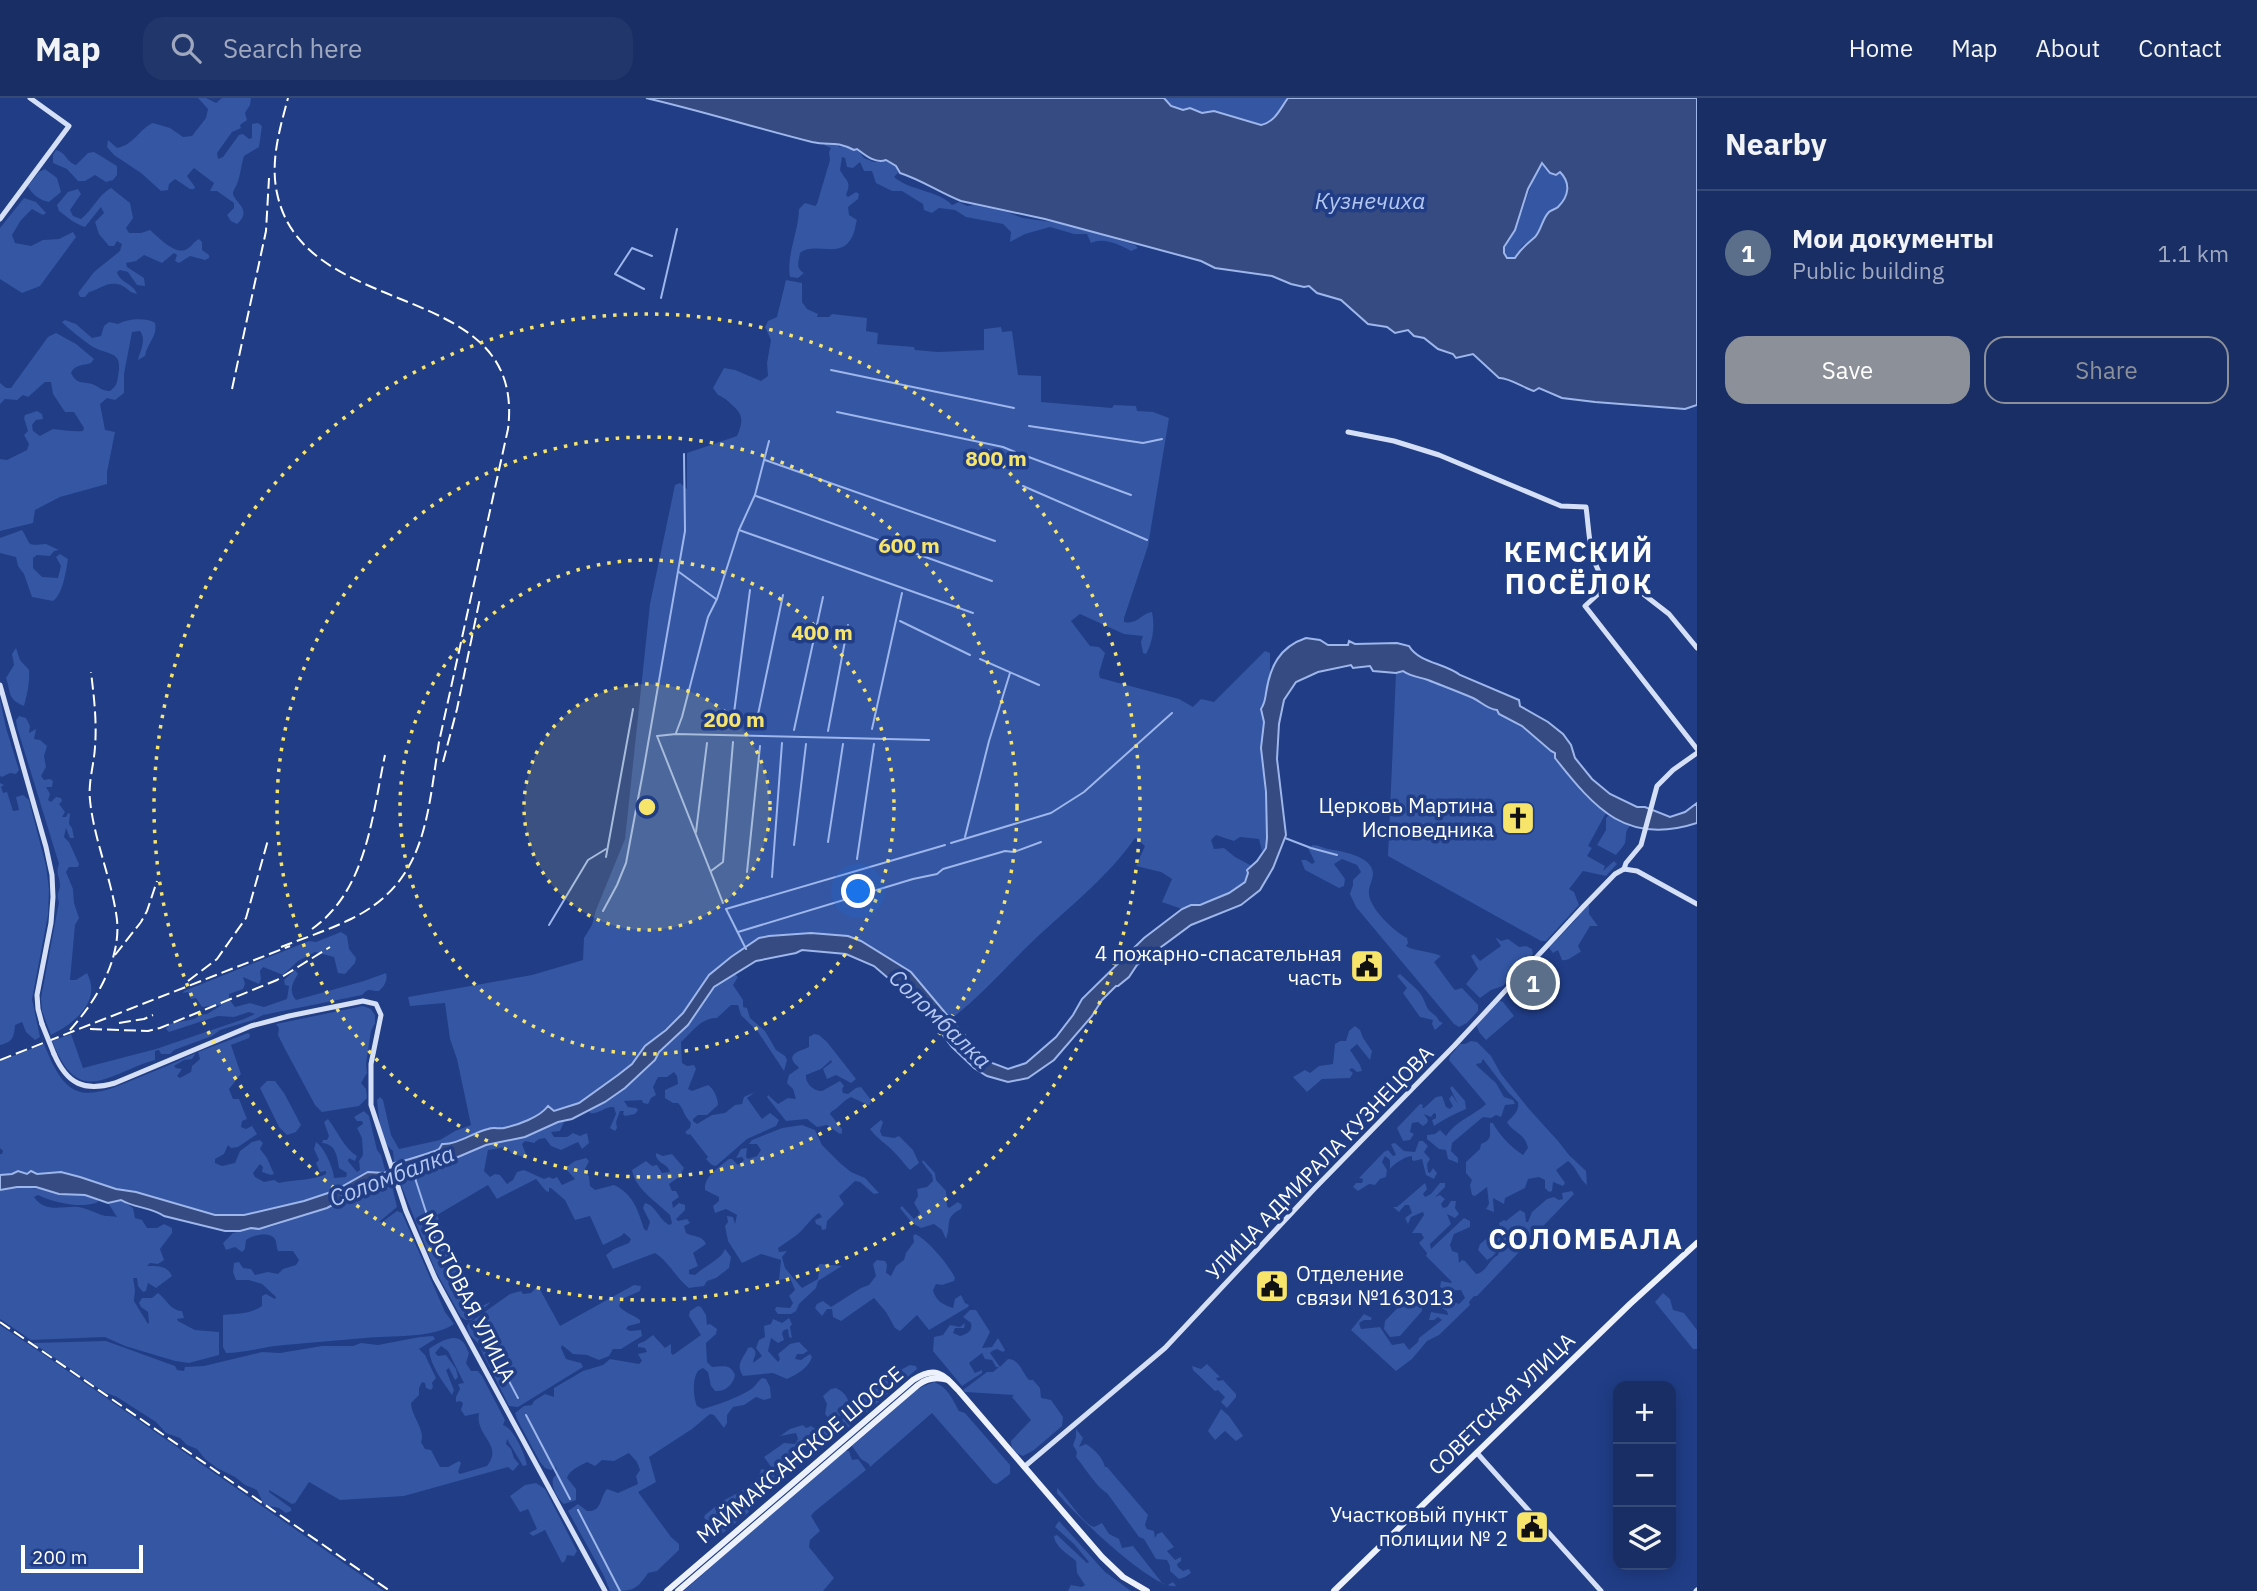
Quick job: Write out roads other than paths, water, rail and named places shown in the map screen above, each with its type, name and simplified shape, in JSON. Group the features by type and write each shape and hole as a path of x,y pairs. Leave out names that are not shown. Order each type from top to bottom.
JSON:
{"main road":[{"path":"0,219 69,126 30,98"},
{"path":"1348,432 1394,441 1439,455 1561,506 1586,507 1592,558 1598,573 1608,584"},
{"path":"1697,649 1669,614 1629,583 1608,584 1585,606 1697,751"},
{"name":"МОСТОВАЯ УЛИЦА","path":"0,685 50,866 53,897 49,936 37,995 42,1024 60,1066 71,1079 86,1086 100,1087 251,1026 363,1001 373,1002 382,1016 371,1064 371,1105 399,1192 439,1286 605,1591"},
{"name":"УЛИЦА АДМИРАЛА КУЗНЕЦОВА","path":"1024,1466 1178,1335 1377,1122 1454,1046 1615,874 1625,869 1626,863 1641,845 1657,786 1697,751"},
{"path":"1625,869 1637,871 1697,904"},
{"name":"СОВЕТСКАЯ УЛИЦА","path":"1334,1591 1630,1304 1697,1243"},
{"name":"МАЙМАКСАНСКОЕ ШОССЕ","path":"667,1591 914,1380 936,1372 950,1381"},
{"name":"МАЙМАКСАНСКОЕ ШОССЕ","path":"678,1591 918,1385 935,1378 950,1381"},
{"path":"950,1381 1102,1558 1124,1577 1147,1591"},
{"path":"1477,1453 1601,1591"}],"water":[{"name":"Кузнечиха","path":"646,98 1164,98 1171,106 1183,110 1190,108 1202,113 1214,111 1261,125 1274,118 1288,98 1697,98 1697,405 1685,409 1595,402 1562,398 1539,388 1534,391 1499,378 1473,354 1456,358 1424,338 1414,336 1408,330 1395,333 1387,327 1368,324 1341,300 1317,293 1309,286 1291,284 1272,276 1215,268 1201,261 1045,219 961,201 900,173 896,166 886,160 874,160 857,149 812,142","holes":["1542,163 1550,173 1556,175 1560,172 1564,176 1567,185 1564,198 1558,207 1550,211 1537,234 1515,258 1507,258 1504,247 1515,230 1528,189"]},
{"name":"Соломбалка","path":"1306,638 1320,640 1328,645 1348,645 1349,641 1355,644 1397,643 1409,646 1419,656 1519,700 1520,706 1563,734 1571,745 1575,758 1592,779 1610,794 1637,807 1645,807 1670,817 1685,812 1697,803 1697,823 1672,829 1651,830 1632,826 1615,818 1584,793 1555,758 1555,753 1522,726 1499,714 1497,710 1457,691 1403,671 1373,671 1370,666 1353,668 1351,665 1318,672 1296,682 1284,700 1279,724 1277,759 1286,835 1273,868 1260,890 1241,905 1191,925 1137,965 1129,977 1102,1000 1092,1016 1054,1060 1028,1078 1008,1082 987,1076 974,1068 902,990 874,966 846,954 802,950 756,961 714,987 688,1025 625,1088 572,1119 558,1122 525,1137 486,1145 414,1175 399,1173 389,1181 355,1193 327,1208 259,1229 225,1231 164,1216 121,1200 108,1203 85,1195 59,1194 36,1187 0,1190 0,1175 18,1171 27,1174 31,1171 37,1174 61,1172 215,1215 244,1215 304,1201 334,1191 368,1172 384,1173 395,1168 394,1163 437,1150 442,1144 453,1143 490,1128 504,1128 522,1123 540,1114 548,1106 554,1111 579,1103 632,1064 645,1046 683,1013 709,975 759,938 769,936 811,933 848,936 861,941 911,972 958,1028 992,1063 1008,1069 1026,1063 1056,1037 1082,999 1144,938 1182,909 1229,893 1245,882 1247,870 1266,848 1267,838 1261,748 1264,722 1261,709 1277,659 1289,647"}],"waterway":[{"path":"661,298 677,229"},
{"path":"644,289 615,274 632,248 652,256"},
{"path":"831,370 1014,408"},
{"path":"837,412 1003,447 1015,452"},
{"path":"1029,426 1143,443 1162,439"},
{"path":"676,733 708,617 717,599 739,530 755,495 769,441"},
{"path":"603,911 626,863 644,767 685,531 684,454"},
{"path":"1026,456 1131,495"},
{"path":"765,460 995,541"},
{"path":"1023,486 1147,540"},
{"path":"756,496 992,581"},
{"path":"739,530 973,613"},
{"path":"679,572 716,599"},
{"path":"732,728 750,590"},
{"path":"872,729 902,593"},
{"path":"755,729 783,595"},
{"path":"794,730 823,597"},
{"path":"900,621 970,655"},
{"path":"828,731 848,625"},
{"path":"980,659 1039,685"},
{"path":"965,837 989,741 1010,673"},
{"path":"606,857 633,709"},
{"path":"951,843 1051,813 1084,792 1172,713"},
{"path":"723,903 657,736 676,734 929,740"},
{"path":"711,871 723,862 733,742"},
{"path":"696,832 707,743"},
{"path":"772,877 782,743"},
{"path":"794,845 806,744"},
{"path":"828,842 843,744"},
{"path":"857,859 874,744"},
{"path":"747,872 760,746"},
{"path":"1285,838 1337,855"},
{"path":"738,932 1041,842"},
{"path":"746,949 726,909 945,845"},
{"path":"549,925 588,860 606,849"},
{"path":"414,1175 439,1252 471,1310"},
{"path":"478,1323 518,1398"},
{"path":"526,1415 570,1499"},
{"path":"578,1510 620,1591"}],"railway":[{"path":"281,947 343,923 376,904 395,886 409,866 419,844 508,429 505,380 484,346 450,322 327,264 295,234 277,193 275,181 277,145 288,98"},
{"path":"232,389 266,231 269,178"},
{"path":"443,762 480,598"},
{"path":"70,1030 105,979 111,965 117,935 115,905 90,800 96,728 91,672"},
{"path":"312,929 330,913 345,894 356,873 371,827 385,755"},
{"path":"188,981 217,959 246,918 268,840"},
{"path":"115,955 141,922 157,881"},
{"path":"0,1060 290,946"},
{"path":"90,1029 148,1031 160,1028 277,980 330,947"},
{"path":"119,1023 153,1015"},
{"path":"0,1322 390,1591"}],"place":[{"name":"Церковь Мартина Исповедника","path":"1518,818"},
{"name":"4 пожарно-спасательная часть","path":"1367,966"},
{"name":"Мои документы","path":"1533,983"},
{"name":"Отделение связи №163013","path":"1272,1286"},
{"name":"Участковый пункт полиции № 2","path":"1532,1527"}],"district":[{"name":"КЕМСКИЙ ПОСЁЛОК","path":"1579,568"},
{"name":"СОЛОМБАЛА","path":"1586,1239"}]}
